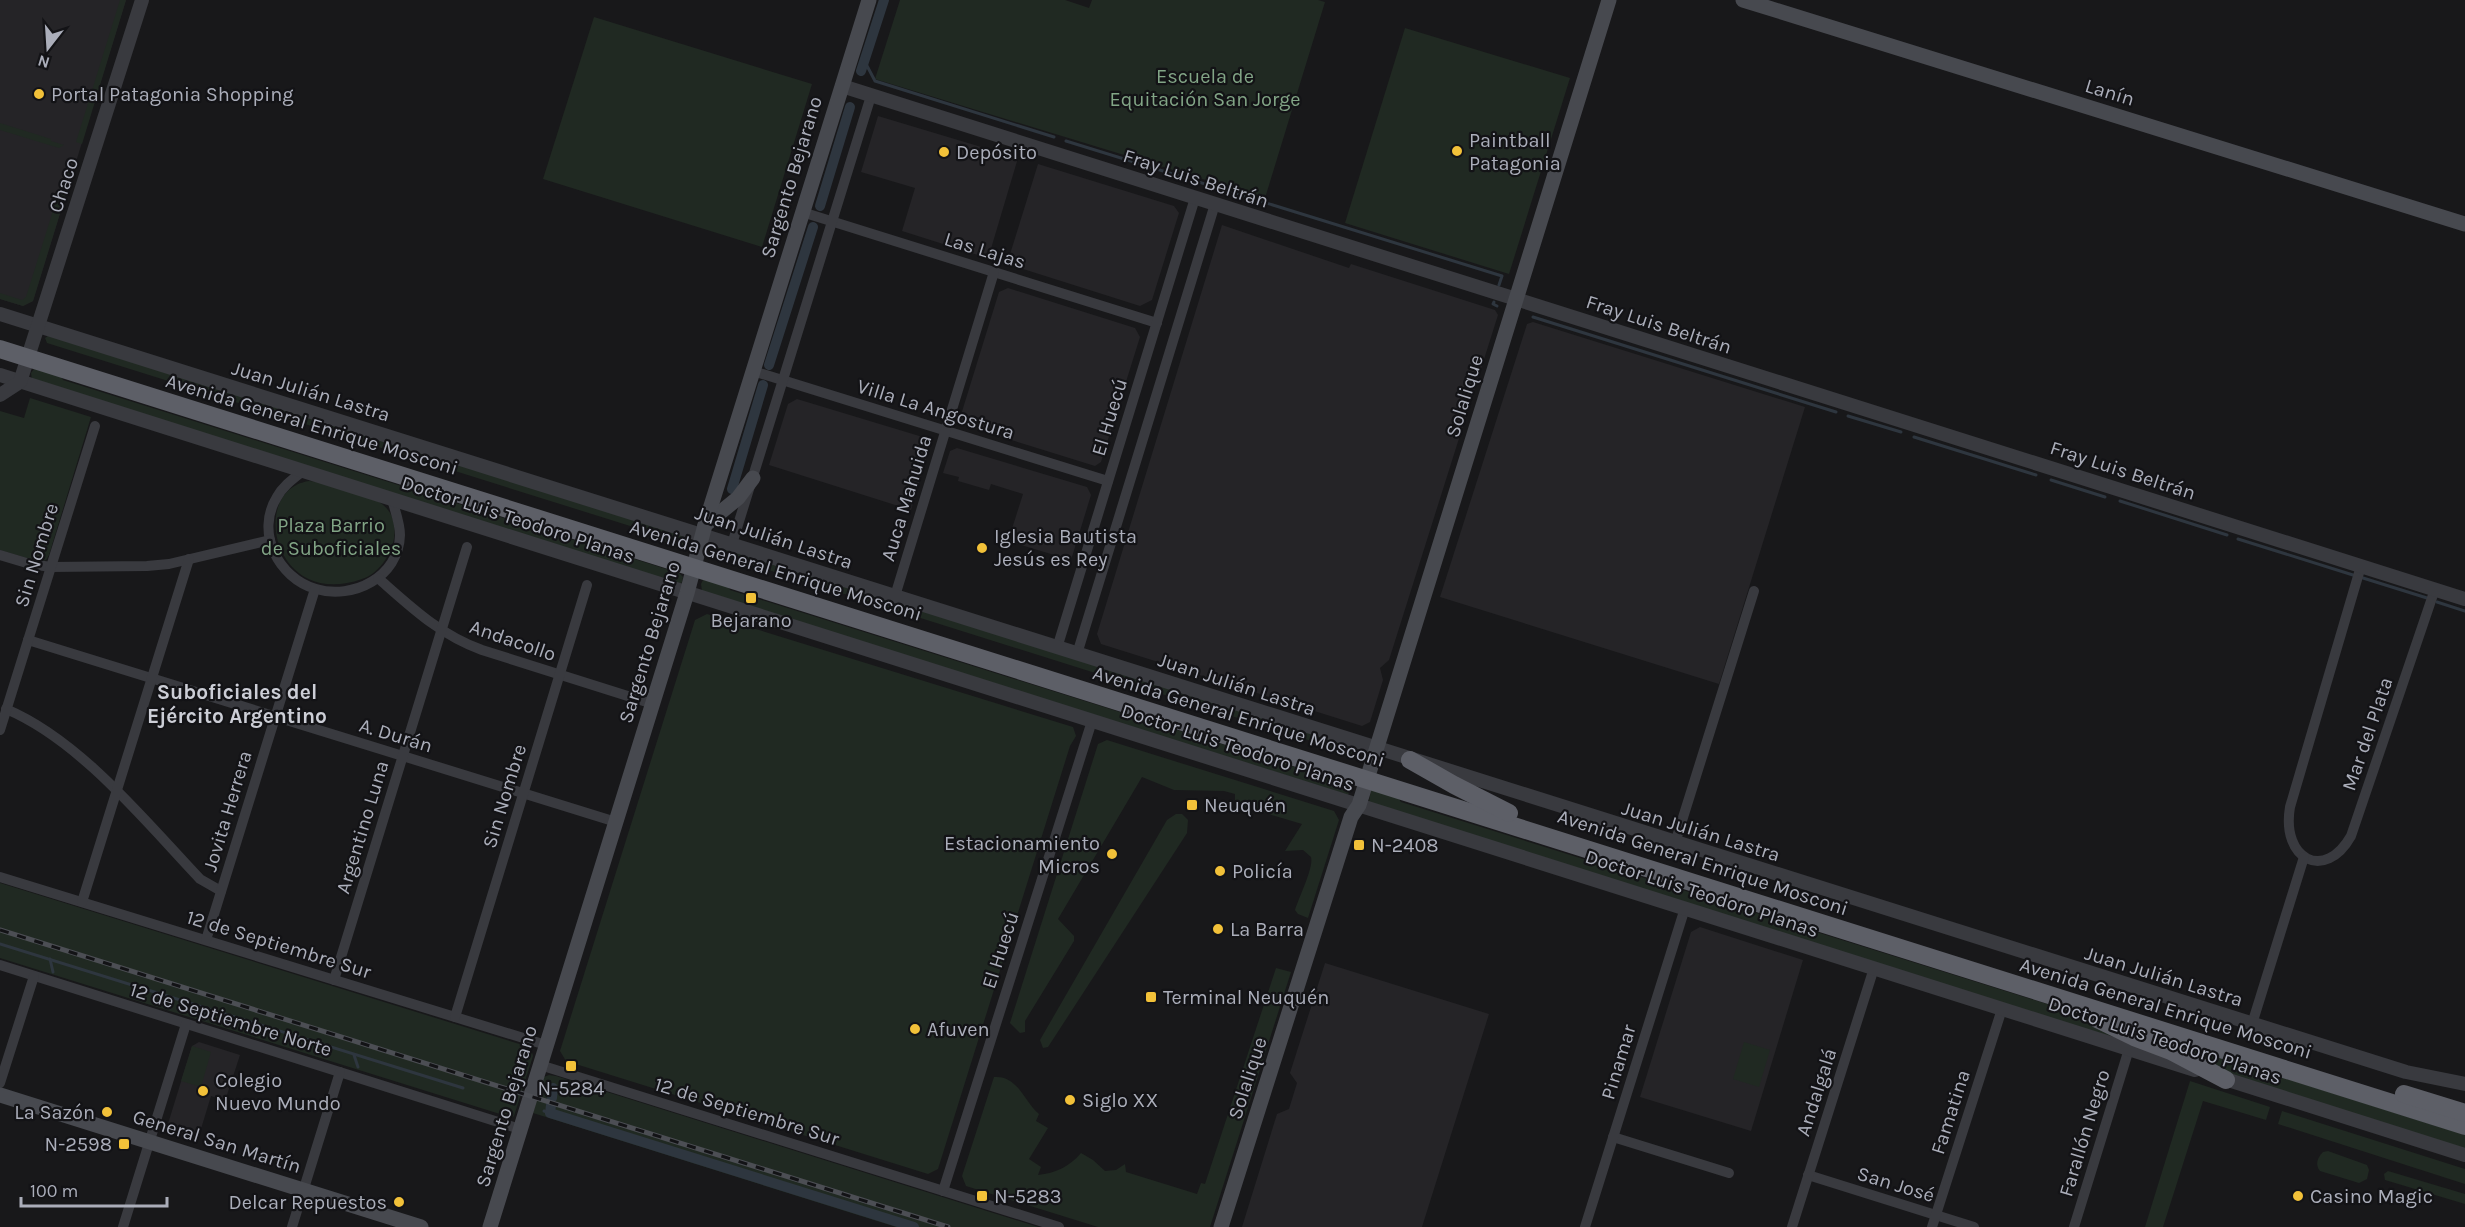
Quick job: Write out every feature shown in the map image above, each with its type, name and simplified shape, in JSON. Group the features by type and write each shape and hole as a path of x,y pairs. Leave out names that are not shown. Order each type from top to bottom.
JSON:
{"highway":[{"name":"Avenida General Enrique Mosconi","path":"0,337 30,352 1368,774 2047,994 2465,1126"},
{"name":"Avenida General Enrique Mosconi","path":"0,349 30,352"},
{"path":"1410,760 1509,813"},
{"name":"Avenida General Enrique Mosconi","path":"1368,774 1509,813 2465,1113"},
{"path":"2047,994 2128,1035 2171,1051 2226,1080"}],"main road":[{"name":"Sargento Bejarano","path":"490,1227 868,0"},
{"name":"Solalique","path":"1231,1227 1359,820 1359,805 1368,774 1609,0"},
{"name":"Lanín","path":"1743,0 2465,224"},
{"path":"703,530 738,498 753,478"},
{"name":"Solalique","path":"1221,1227 1351,817 1359,805"},
{"name":"General San Martín","path":"0,1095 421,1227"}],"street":[{"name":"Chaco","path":"20,382 142,0"},
{"name":"Fray Luis Beltrán","path":"842,86 2465,599"},
{"path":"732,544 871,96"},
{"name":"El Huecú","path":"1057,648 1195,198"},
{"name":"El Huecú","path":"1077,654 1215,204"},
{"name":"Las Lajas","path":"802,212 1157,322"},
{"name":"Auca Mahuida","path":"895,596 994,272"},
{"name":"Juan Julián Lastra","path":"0,314 703,530 732,544 1057,648 2252,1024 2406,1072 2465,1084"},
{"name":"Villa La Angostura","path":"753,371 1108,481"},
{"name":"Doctor Luis Teodoro Planas","path":"0,375 2465,1155"},
{"path":"0,395 20,382"},
{"name":"Sin Nombre","path":"0,730 95,426"},
{"path":"303,471 283,489 272,506 268,526 276,557 303,584 315,589 340,592 362,587 378,578 395,558 400,541 399,525 392,499"},
{"path":"0,555 30,564 51,567 147,566 189,559 270,540"},
{"name":"Argentino Luna","path":"334,980 467,547"},
{"path":"82,902 189,559"},
{"path":"2252,1024 2304,857 2298,853 2291,842 2288,829 2290,807 2361,566"},
{"name":"Andacollo","path":"378,578 419,615 441,631 482,650 653,704"},
{"name":"Sin Nombre","path":"455,1017 587,585"},
{"name":"Jovita Herrera","path":"206,940 315,589"},
{"name":"Mar del Plata","path":"2304,857 2316,860 2329,858 2342,850 2351,836 2435,589"},
{"path":"1675,843 1754,591"},
{"name":"A. Durán","path":"28,640 616,822"},
{"path":"0,690 11,694"},
{"path":"6,709 34,724 81,757 117,791 204,883 221,891"},
{"name":"El Huecú","path":"943,1191 1092,721"},
{"name":"12 de Septiembre Sur","path":"0,877 546,1045"},
{"name":"Pinamar","path":"1585,1227 1685,908"},
{"name":"12 de Septiembre Norte","path":"0,965 520,1129"},
{"name":"Andalgalá","path":"1792,1227 1874,968"},
{"path":"0,1083 33,976"},
{"name":"Famatina","path":"1932,1227 2002,1009"},
{"path":"123,1227 186,1024"},
{"name":"Farallón Negro","path":"2074,1227 2129,1049"},
{"name":"12 de Septiembre Sur","path":"540,1065 1059,1227"},
{"path":"292,1227 340,1072"},
{"path":"1613,1137 1729,1173"},
{"name":"San José","path":"1808,1175 1974,1227"}],"shaded area":[{"path":"0,0 126,0 33,301 23,306 0,299"},
{"path":"878,116 1018,158 990,252 981,256 902,231 915,188 861,172"},
{"path":"1038,164 1174,206 1179,213 1152,300 1140,306 1007,264"},
{"path":"1222,225 1349,268 1351,264 1495,310 1498,315 1389,660 1380,668 1383,680 1370,722 1362,726 1101,644 1097,634"},
{"path":"1008,288 1135,328 1140,337 1101,462 1095,466 963,425 960,418 999,292"},
{"path":"1533,322 1805,407 1719,684 1440,597 1527,324"},
{"path":"797,399 926,438 930,446 911,510 769,465 788,404"},
{"path":"957,448 1087,487 1091,495 1071,560 1008,541 1023,494 991,484 989,490 958,481 959,477 943,473 950,451"},
{"path":"1700,927 1803,960 1751,1131 1640,1097 1691,932"},
{"path":"1325,963 1489,1014 1422,1227 1242,1227 1277,1114 1289,1109 1297,1083 1290,1073"},
{"name":"Colegio Nuevo Mundo","path":"199,1042 240,1055 225,1101 211,1096 197,1142 170,1134 167,1127 192,1046"}],"green space":[{"path":"120,0 126,0 82,144 76,142"},
{"name":"Escuela de Equitación San Jorge","path":"900,0 1065,0 1089,8 1092,0 1318,0 1325,2 1265,198 875,79"},
{"path":"594,17 812,84 762,247 543,179"},
{"name":"Paintball Patagonia","path":"1405,28 1570,78 1509,274 1345,223"},
{"path":"0,123 64,145 59,148 0,130"},
{"path":"67,166 74,168 33,301 23,306 0,299 0,293 22,300 26,297"},
{"path":"49,335 686,535 688,543 681,546 665,542 662,536 47,343 45,338"},
{"path":"34,369 59,374 63,380 679,573 683,577 682,582 680,584 32,380 31,373"},
{"path":"30,398 91,417 49,555 46,560 40,562 0,550 0,411 24,418"},
{"name":"Plaza Barrio de Suboficiales","path":"309,481 349,490 379,502 388,510 395,532 393,544 381,566 372,574 362,579 332,584 308,578 290,564 279,545 275,524 279,505 290,489"},
{"path":"715,546 1357,747 1359,755 1351,758 1331,752 1327,746 714,553 712,549"},
{"path":"703,580 727,584 730,590 1346,783 1351,787 1348,795 702,591"},
{"path":"707,614 1073,727 1076,736 1070,746 938,1169 928,1174 566,1061 560,1051 695,620"},
{"path":"1107,740 1334,811 1339,820 1308,918 1298,914 1295,910 1308,875 1311,857 1303,850 1285,851 1302,824 1235,804 1235,794 1224,791 1174,790 1142,777 1058,919 1074,936 1074,941 1025,1021 1025,1032 1020,1033 1010,1023 1098,744"},
{"path":"1371,790 1396,795 1401,802 2063,1009 2174,1057 1369,802"},
{"path":"1176,814 1182,814 1188,820 1187,833 1048,1047 1043,1048 1040,1040 1167,820"},
{"path":"0,883 526,1046 531,1049 533,1056 514,1116 508,1121 502,1120 500,1114 0,958"},
{"path":"1276,968 1291,972 1210,1227 1098,1227 966,1186 962,1176 994,1077 1009,1080 1015,1085 1039,1114 1036,1121 1048,1128 1029,1159 1041,1167 1038,1175 1062,1169 1081,1153 1105,1171 1116,1170 1125,1164 1126,1172 1197,1194 1201,1183 1205,1184"},
{"path":"2123,1027 2465,1135 2465,1150 2221,1072"},
{"path":"1744,1042 1770,1050 1759,1087 1733,1079"},
{"path":"192,1046 211,1052 201,1087 181,1081"},
{"path":"549,1075 1038,1227 896,1227 533,1113 544,1077"},
{"path":"2190,1081 2270,1107 2266,1120 2203,1101 2163,1227 2145,1227"},
{"path":"2282,1111 2465,1169 2465,1184 2278,1124"},
{"path":"2328,1151 2367,1165 2369,1170 2367,1179 2359,1183 2320,1171 2317,1164 2318,1159 2323,1152"},
{"path":"2388,1171 2465,1194 2465,1204 2385,1180 2384,1174"}],"waterway":[{"path":"861,71 884,0"},
{"path":"865,62 875,81 1054,137"},
{"path":"820,206 850,107"},
{"path":"1066,141 1502,276 1499,285"},
{"path":"769,365 813,227"},
{"path":"1494,302 1493,304 1497,306"},
{"path":"1533,317 1836,412"},
{"path":"732,489 763,385"},
{"path":"1848,416 1901,432"},
{"path":"1914,437 2036,475"},
{"path":"2051,480 2105,497"},
{"path":"2120,501 2227,535"},
{"path":"2238,539 2353,575"},
{"path":"2363,578 2427,598"},
{"path":"2437,602 2465,611"},
{"path":"0,944 463,1088"},
{"path":"50,959 53,972"},
{"path":"167,996 170,1008"},
{"path":"202,1007 206,1019"},
{"path":"354,1055 358,1067"},
{"path":"552,1098 553,1088"},
{"path":"551,1105 550,1113 914,1227"},
{"path":"544,1111 550,1113"}],"railway":[{"path":"0,930 948,1227"}],"place":[{"name":"Portal Patagonia Shopping","path":"39,94"},
{"name":"Paintball Patagonia","path":"1457,151"},
{"name":"Depósito","path":"944,152"},
{"name":"Iglesia Bautista Jesús es Rey","path":"982,548"},
{"name":"Bejarano","path":"751,598"},
{"name":"Neuquén","path":"1192,805"},
{"name":"N-2408","path":"1359,845"},
{"name":"Estacionamiento Micros","path":"1112,854"},
{"name":"Policía","path":"1220,871"},
{"name":"La Barra","path":"1218,929"},
{"name":"Terminal Neuquén","path":"1151,997"},
{"name":"Afuven","path":"915,1029"},
{"name":"N-5284","path":"571,1066"},
{"name":"Colegio Nuevo Mundo","path":"203,1091"},
{"name":"Siglo XX","path":"1070,1100"},
{"name":"La Sazón","path":"107,1112"},
{"name":"N-2598","path":"124,1144"},
{"name":"N-5283","path":"982,1196"},
{"name":"Casino Magic","path":"2298,1196"},
{"name":"Delcar Repuestos","path":"399,1202"}],"district":[{"name":"Suboficiales del Ejército Argentino","path":"237,704"}]}
